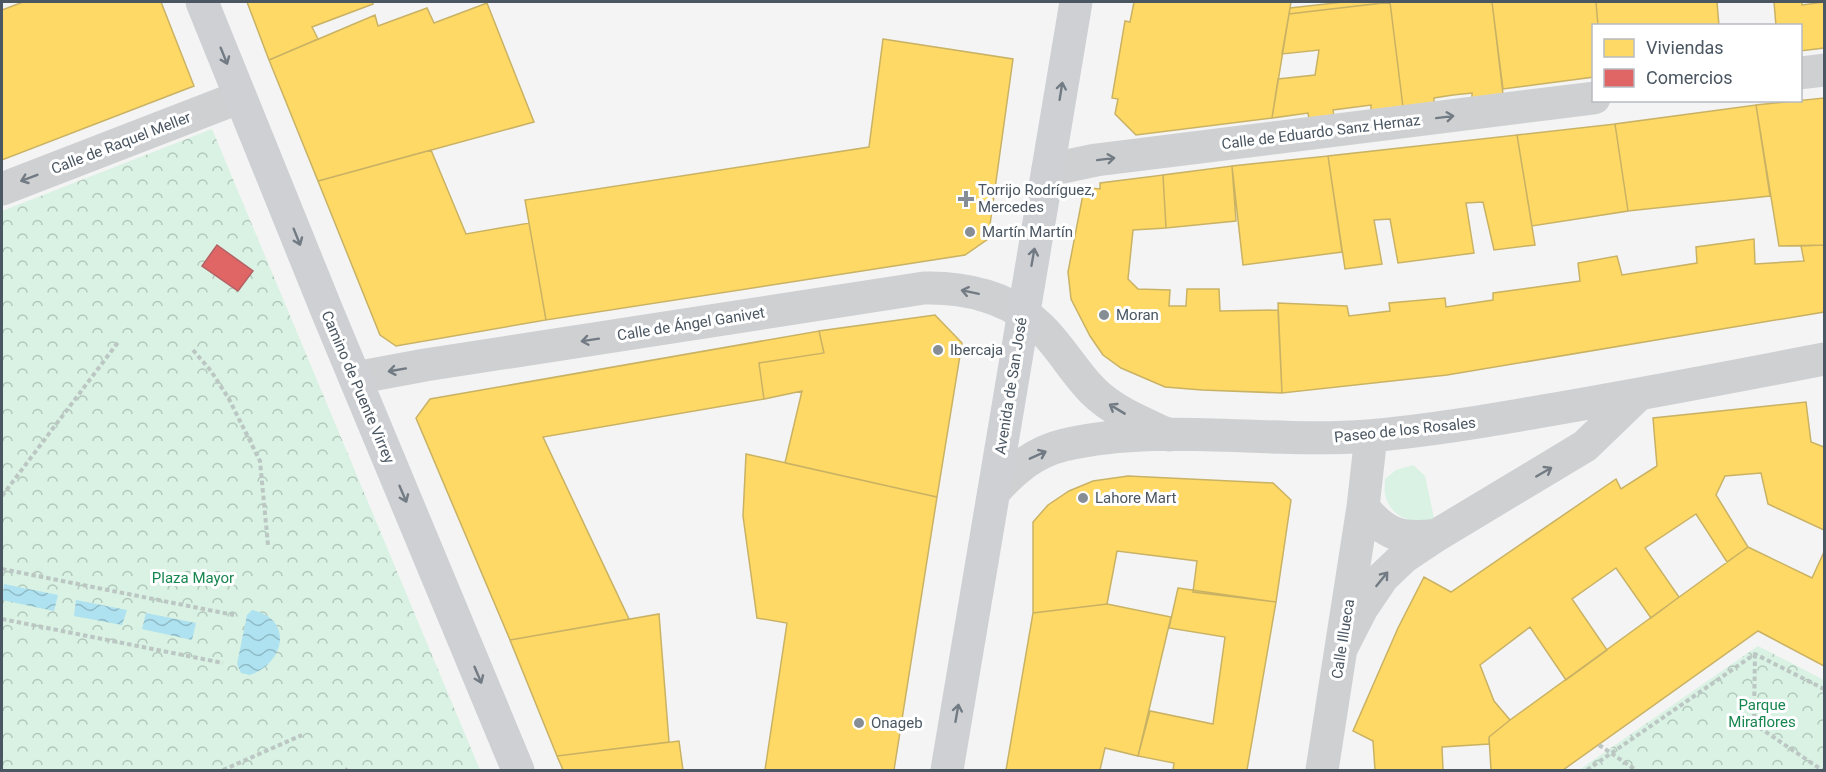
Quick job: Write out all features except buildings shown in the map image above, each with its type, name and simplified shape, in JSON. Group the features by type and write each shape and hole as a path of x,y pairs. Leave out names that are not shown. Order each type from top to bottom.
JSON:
{"main road":[{"name":"Camino de Puente Virrey","path":"202,2 518,771"},
{"name":"Avenida de San José","path":"948,771 1076,2"}],"street":[{"path":"1802,73 1824,70"},
{"name":"Calle de Raquel Meller","path":"2,189 240,97"},
{"name":"Calle de Eduardo Sanz Hernaz","path":"1048,170 1096,160 1592,98"},
{"name":"Calle de Ángel Ganivet","path":"355,378 425,365 924,288 950,288 978,293 1006,304 1023,314"},
{"name":"Paseo de los Rosales","path":"1023,314 1038,326 1092,391 1128,416 1169,435"},
{"name":"Paseo de los Rosales","path":"994,492 1011,472 1029,459 1062,445 1100,439 1169,435 1324,439 1371,436 1455,426 1638,395 1824,359"},
{"path":"1342,647 1362,608 1383,577 1404,557 1585,446 1638,395"},
{"name":"Calle Illueca","path":"1322,771 1363,507 1371,436"},
{"path":"1363,507 1376,524 1396,534 1416,538 1437,535"}],"path":[{"path":"2,496 119,341"},
{"path":"193,350 230,399 260,460 268,545"},
{"path":"2,569 234,615"},
{"path":"2,619 223,663"},
{"path":"1755,654 1824,688"},
{"path":"1587,771 1755,654"},
{"path":"1755,654 1754,714 1757,726 1822,771"},
{"path":"223,771 302,735"},
{"path":"1599,745 1636,771"}],"green space":[{"name":"Plaza Mayor","path":"212,129 480,770 2,770 2,211"},
{"path":"1413,465 1425,476 1434,518 1419,521 1404,518 1397,514 1387,502 1385,479 1396,470"},
{"name":"Parque Miraflores","path":"1758,646 1824,680 1824,770 1579,770"}],"water":[{"path":"4,584 58,595 54,611 2,600"},
{"path":"76,600 127,610 122,625 74,616"},
{"path":"252,610 265,615 274,622 279,631 280,641 271,661 250,675 241,673 237,664 247,615"},
{"path":"146,613 196,623 192,640 142,629"}],"place":[{"name":"Torrijo Rodríguez, Mercedes","path":"966,199"},
{"name":"Martín Martín","path":"970,232"},
{"name":"Moran","path":"1104,315"},
{"name":"Ibercaja","path":"938,350"},
{"name":"Lahore Mart","path":"1083,498"},
{"name":"Onageb","path":"859,723"}]}
